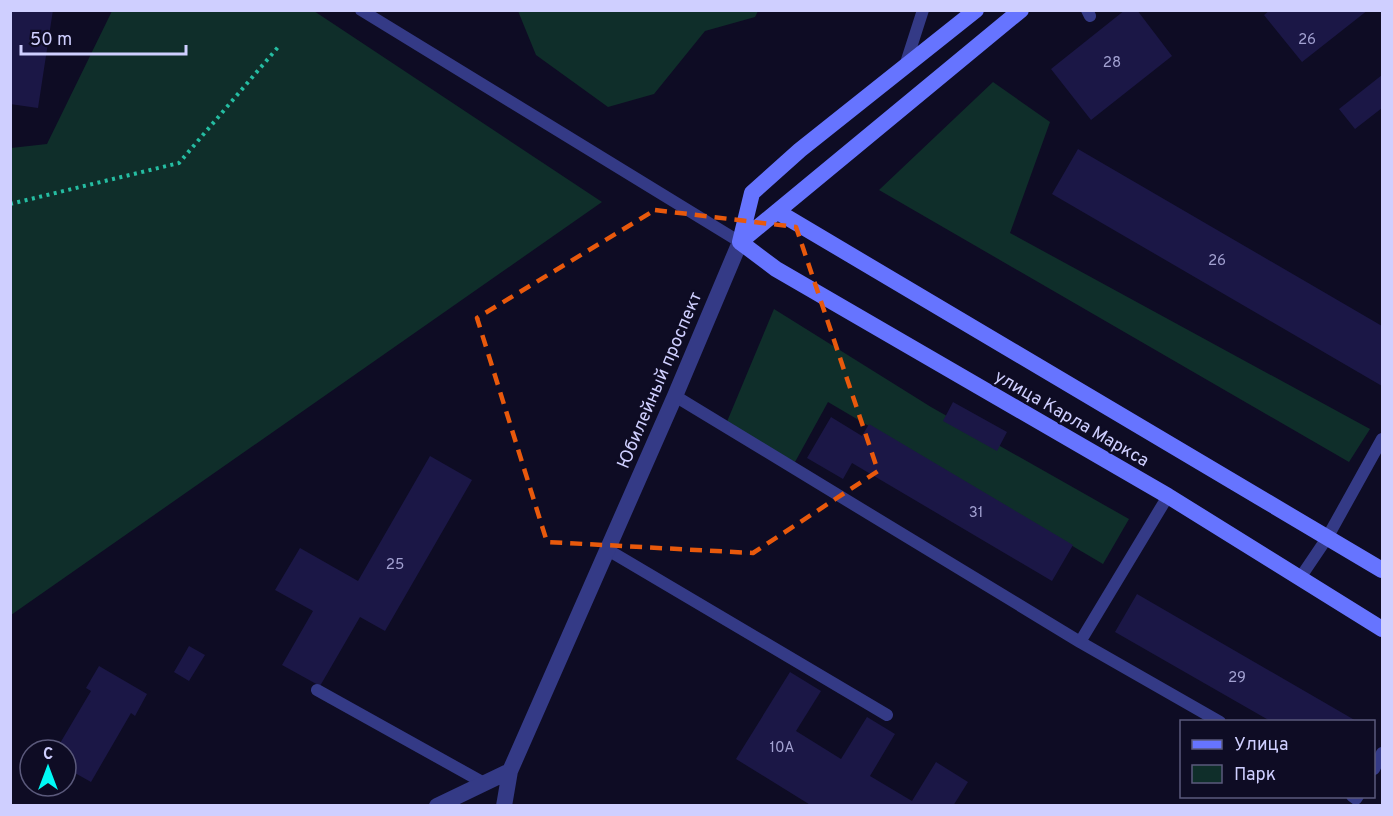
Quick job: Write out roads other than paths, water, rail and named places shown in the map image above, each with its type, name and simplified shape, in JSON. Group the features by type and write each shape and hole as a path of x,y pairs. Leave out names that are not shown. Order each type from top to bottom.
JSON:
{"main road":[{"name":"Юбилейный проспект","path":"740,242 752,193 800,150 976,10"},
{"path":"740,242 1021,10"},
{"name":"улица Карла Маркса","path":"778,212 1383,570"},
{"name":"улица Карла Маркса","path":"740,242 776,269 1168,496 1383,628"}],"street":[{"name":"Юбилейный проспект","path":"504,806 510,771 740,242"},
{"path":"437,806 510,771"}],"lane":[{"path":"361,10 740,242"},
{"path":"904,68 922,10"},
{"path":"675,396 1080,642 1216,720"},
{"path":"1300,578 1327,538 1383,439"},
{"path":"1080,642 1168,496"},
{"path":"608,550 887,715"},
{"path":"317,690 484,783"},
{"path":"1375,767 1383,753"}]}
